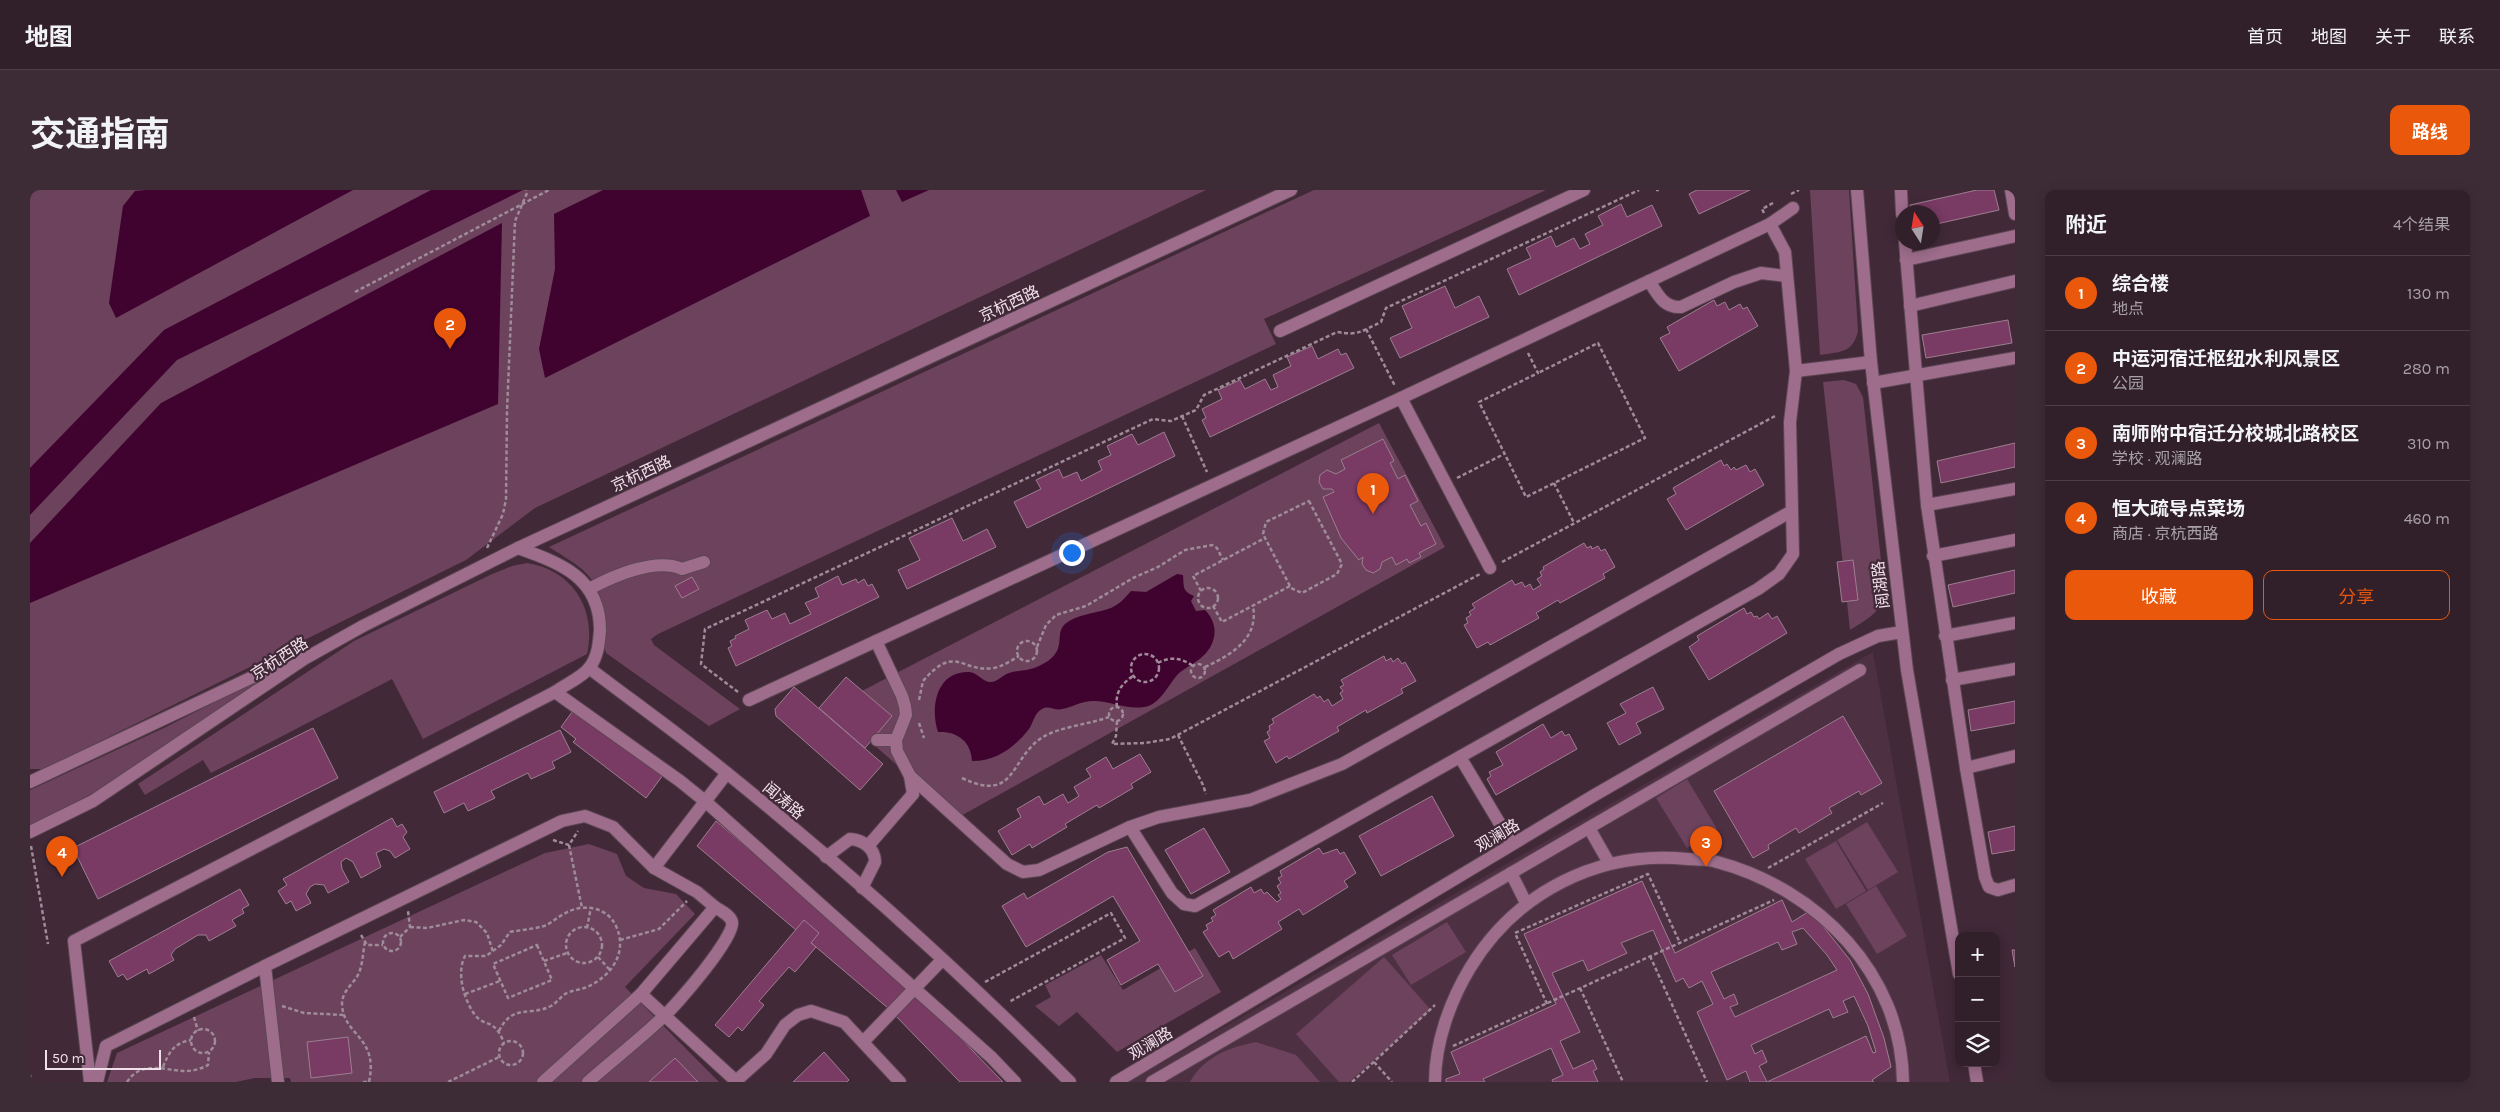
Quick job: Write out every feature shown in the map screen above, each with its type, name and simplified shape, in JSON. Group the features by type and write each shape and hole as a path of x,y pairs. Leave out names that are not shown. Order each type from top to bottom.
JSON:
{"street":[{"name":"京杭西路","path":"30,832 93,801 304,659 363,626 518,548 1291,190"},
{"path":"1280,331 1584,190"},
{"name":"阅湖路","path":"1857,190 1873,383 1902,632 1955,950"},
{"path":"1901,190 1902,205"},
{"path":"2011,190 2015,214"},
{"path":"749,700 1522,341 1770,224 1793,208"},
{"path":"1130,827 1172,893 1184,904 1195,906 1758,589 1779,574 1793,554 1790,422 1796,371 1785,252 1770,224"},
{"path":"1906,260 2015,236"},
{"path":"1905,250 1927,505 1966,768 1985,877 1989,887 1998,890 2015,886"},
{"path":"1649,281 1664,303 1672,307 1681,307 1734,282 1761,273 1787,276"},
{"path":"1910,306 2015,281"},
{"path":"1873,383 2015,358"},
{"path":"1796,371 1871,362"},
{"path":"1401,398 1490,568"},
{"path":"1927,505 2015,489"},
{"path":"910,776 1007,864 1023,872 1039,870 1130,827 1159,817 1250,800 1342,764 1792,511"},
{"path":"1934,556 2015,540"},
{"path":"90,1082 74,941 556,692 589,668 599,644 600,627 594,597 574,574 554,561 518,548"},
{"path":"588,589 604,581 655,564 682,569 704,562"},
{"path":"1945,636 2015,624"},
{"path":"30,782 363,626"},
{"name":"观澜路","path":"1116,1082 1512,844 1838,654 1878,636 1902,632"},
{"path":"876,641 905,706 906,715 896,740 897,751 910,776 914,794"},
{"name":"闻涛路","path":"589,668 727,773 826,857 942,960 1070,1082"},
{"path":"1952,680 2015,669"},
{"path":"1152,1082 1860,670"},
{"path":"556,692 680,781 706,802 914,988 1015,1082"},
{"path":"878,740 896,740"},
{"path":"1966,768 2015,756"},
{"path":"1460,757 1512,844"},
{"path":"654,868 727,773"},
{"path":"914,794 940,804"},
{"path":"868,846 914,794"},
{"path":"97,1082 106,1046 562,821 585,816 613,827 654,868 697,892 728,916 732,923 732,929 724,945 665,1016 588,1082"},
{"path":"1589,828 1609,863"},
{"path":"826,857 846,840 857,840 868,846 873,852 876,862 862,888"},
{"path":"1435,1082 1438,1053 1454,1000 1463,980 1485,944 1526,903 1599,865 1628,859 1670,857 1716,862 1754,876 1790,893 1834,926 1859,953 1873,976 1892,1015 1901,1053 1903,1082"},
{"path":"1511,873 1526,903"},
{"path":"543,1082 641,994 715,907"},
{"path":"863,1042 942,960"},
{"path":"265,966 278,1082"},
{"path":"641,994 736,1081 766,1054 785,1025 798,1015 811,1011 844,1022 900,1082"},
{"path":"1975,1067 1977,1082"}],"path":[{"path":"476,569 503,514 506,499 507,411 515,221 528,193 526,190"},
{"path":"355,292 549,190"},
{"path":"749,700 701,664 705,629 1153,419 1172,422 1196,410 1204,395 1212,391 1337,332 1353,335 1366,330 1381,322 1386,308 1639,190"},
{"path":"1366,330 1401,398"},
{"path":"1522,341 1538,373"},
{"path":"1598,343 1645,438 1526,498 1478,402 1538,373 1598,343"},
{"path":"1117,707 1122,710 1123,715 1117,721 1116,736 1112,744 1145,744 1170,739 1793,407"},
{"path":"1182,416 1213,485"},
{"path":"1447,484 1504,454"},
{"path":"1554,483 1574,523"},
{"path":"1309,501 1342,564 1337,574 1302,593 1290,586 1266,538 1263,534 1266,522 1309,501"},
{"path":"1201,592 1193,576 1266,538"},
{"path":"1037,647 1032,642 1023,642 1017,650 1019,656 1024,660 1030,660 1036,656 1037,647 1046,625 1056,615 1086,606 1133,578 1158,568 1185,550 1212,545 1217,548 1223,560"},
{"path":"1213,606 1222,622 1290,586"},
{"path":"1207,589 1216,592 1217,602 1207,608 1201,605 1198,600 1201,592 1207,589"},
{"path":"1204,667 1234,652 1241,645 1253,627 1253,606"},
{"path":"1138,655 1152,656 1158,663 1159,672 1153,679 1140,681 1133,675 1131,666 1138,655"},
{"path":"918,706 923,681 948,662 956,660 974,667 992,668 1019,656"},
{"path":"1158,663 1164,659 1179,659 1192,666 1199,664 1204,667"},
{"path":"1192,666 1192,675 1199,678 1205,674 1204,667"},
{"path":"1117,707 1116,698 1119,688 1133,675"},
{"path":"1109,717 1110,710 1117,707"},
{"path":"962,778 981,786 1000,785 1011,776 1026,755 1044,736 1109,717 1117,721"},
{"path":"919,720 924,738"},
{"path":"1178,735 1206,793 1204,808"},
{"path":"1754,876 1883,803"},
{"path":"30,842 48,944"},
{"path":"569,845 582,908"},
{"path":"1546,1004 1516,933 1648,874 1680,943"},
{"path":"620,940 660,929 676,909 697,892"},
{"path":"1438,1053 1790,893"},
{"path":"404,898 410,927"},
{"path":"587,928 591,907"},
{"path":"499,1031 505,1019 512,1015 528,1009 543,1009 552,1006 566,994 601,979 610,970 620,955 620,940 616,925 607,913 591,907 573,909 546,925 510,932 493,952 486,956 465,956 460,969 465,994 475,1016 494,1025 504,1043"},
{"path":"973,989 1111,913 1125,938 995,1009"},
{"path":"400,937 410,927 427,928 464,920 476,922 487,933 493,952"},
{"path":"356,922 367,945 384,945"},
{"path":"578,928 587,928 595,931 602,941 601,952 598,958 587,963 581,963 571,958 567,953 566,947 568,936 578,928"},
{"path":"393,932 400,937 402,943 396,950 390,951 384,945 383,939 387,934 393,932"},
{"path":"363,1082 369,1082 371,1071 368,1051 344,1015 343,996 360,969 365,942"},
{"path":"537,945 552,980 508,998 500,981 493,964 537,945"},
{"path":"544,961 567,953"},
{"path":"1650,956 1707,1082"},
{"path":"598,958 610,970"},
{"path":"465,994 500,981"},
{"path":"1580,988 1623,1082"},
{"path":"1352,1082 1442,999"},
{"path":"269,1001 304,1013 344,1015"},
{"path":"127,1082 142,1070 163,1067 184,1071 200,1069 208,1065 209,1052 215,1042 209,1031 198,1031 191,1040 181,1042 172,1049 163,1067"},
{"path":"191,1040 193,1048 198,1052 209,1052"},
{"path":"512,1041 519,1044 522,1055 518,1062 511,1065 504,1063 499,1057 499,1049 504,1043 512,1041"},
{"path":"448,1082 499,1057"},
{"path":"1374,1062 1390,1081 1386,1082"},
{"path":"30,1075 31,1082"}],"shaded area":[{"path":"30,190 1206,190 535,508 466,560 44,769 30,769"},
{"path":"353,190 116,318 109,303 123,206 135,191"},
{"path":"431,190 523,190 177,360 30,515 30,468 164,330"},
{"path":"603,190 861,190 870,216 545,378 539,349 555,269 554,214"},
{"path":"896,190 929,190 902,202"},
{"path":"1314,190 1546,190 1264,319 1276,344 658,634 651,639 654,645 740,709 709,726 606,653 602,604 594,582 579,567 549,547"},
{"path":"1810,190 1849,190 1858,331 1853,344 1845,350 1820,355"},
{"path":"502,223 498,404 30,603 30,543 161,403"},
{"path":"1844,380 1856,384 1863,397 1885,597 1875,613 1850,630 1823,382"},
{"path":"1379,423 1445,547 957,818 831,707"},
{"path":"527,563 543,567 557,574 569,583 578,595 585,608 588,622 587,654 423,739 392,679 211,773 203,760 145,795 138,784 354,641 490,575 512,566"},
{"path":"1177,574 1183,575 1186,590 1194,596 1191,601 1196,611 1205,610 1210,615 1214,627 1213,639 1208,651 1178,674 1155,703 1138,708 1091,701 1060,709 1044,708 1036,715 1029,729 1017,742 1004,752 989,759 972,761 969,748 962,739 951,733 938,732 935,712 936,702 938,693 949,678 958,673 969,672 992,682 1009,673 1039,666 1049,661 1058,649 1060,633 1065,624 1080,616 1112,608 1121,602 1131,591 1146,592"},
{"path":"1873,652 1950,1082 1129,1082"},
{"path":"275,671 97,791 30,826 30,790 166,727"},
{"path":"1687,779 1717,829 1687,848 1656,798"},
{"path":"1867,822 1898,872 1868,890 1837,840"},
{"path":"1836,841 1866,891 1836,909 1805,859"},
{"path":"589,844 617,854 626,876 644,888 676,894 695,914 625,987 719,1082 291,1082 290,1078 255,1078 236,1082 107,1082 117,1053 545,853"},
{"path":"1876,886 1907,936 1877,954 1846,904"},
{"path":"1447,922 1466,952 1411,985 1392,955"},
{"path":"1195,948 1221,992 1117,1052 1077,1012 1059,1026 1035,1006 1051,997 1045,985 1101,955 1123,990"},
{"path":"1384,957 1431,1010 1349,1082 1339,1082 1296,1034"},
{"path":"1256,1042 1296,1055 1320,1082 1190,1082 1202,1066 1218,1055 1227,1050"}],"building":[{"path":"1697,190 1750,190 1699,214 1689,194"},
{"path":"1977,190 1994,190 1999,210 1940,223 1940,205 1910,205"},
{"path":"1621,204 1627,217 1652,205 1662,226 1519,295 1507,269 1531,258 1526,248 1551,236 1556,247 1574,238 1580,249 1590,244 1585,234 1603,225 1598,216"},
{"path":"1445,286 1455,308 1479,296 1489,317 1400,358 1390,338 1412,328 1402,306"},
{"path":"1714,300 1717,306 1725,302 1729,310 1740,304 1743,309 1747,307 1758,326 1679,371 1660,338 1670,333 1667,327"},
{"path":"2008,320 2012,343 1926,358 1922,335"},
{"path":"1312,346 1318,359 1338,349 1341,355 1346,353 1354,368 1210,437 1202,420 1206,418 1202,409 1222,399 1218,390 1240,380 1245,389 1265,379 1271,390 1278,387 1273,375 1291,366 1287,357"},
{"path":"1164,432 1175,456 1027,528 1014,502 1041,489 1036,480 1059,469 1063,478 1077,472 1081,481 1102,470 1098,461 1111,455 1107,446 1132,434 1138,445"},
{"path":"1383,439 1394,461 1390,463 1398,479 1405,475 1418,501 1410,505 1421,526 1426,523 1436,544 1419,553 1421,557 1409,563 1407,559 1396,565 1392,557 1382,562 1380,569 1373,573 1366,570 1362,564 1363,557 1359,560 1341,538 1323,497 1334,492 1332,489 1323,489 1319,482 1320,475 1327,470 1336,474 1345,469 1341,460"},
{"path":"2015,443 2015,467 1941,483 1937,461"},
{"path":"1721,460 1724,466 1727,464 1731,470 1734,467 1736,470 1746,465 1750,472 1755,469 1764,485 1686,530 1667,499 1676,494 1673,488"},
{"path":"952,518 963,541 987,529 996,547 907,589 898,570 920,560 909,538"},
{"path":"1584,543 1587,548 1591,546 1592,549 1598,546 1601,551 1605,549 1615,567 1603,574 1605,578 1560,603 1558,600 1536,613 1539,618 1490,645 1488,642 1477,648 1464,625 1468,623 1466,618 1471,615 1469,612 1475,608 1472,604 1512,580 1515,585 1522,582 1525,587 1530,584 1533,590 1541,585 1537,579 1542,576 1540,572 1544,569 1543,567"},
{"path":"1853,560 1858,600 1842,602 1837,562"},
{"path":"2015,570 2015,593 1953,607 1948,585"},
{"path":"838,576 842,585 856,579 858,583 864,579 868,586 872,584 879,597 736,666 728,648 732,646 730,641 736,638 735,636 749,629 745,620 767,610 772,619 785,613 790,624 811,614 805,603 819,597 815,588"},
{"path":"692,577 699,589 682,598 675,586"},
{"path":"1744,608 1747,614 1751,612 1754,617 1757,616 1759,619 1768,613 1772,619 1777,616 1787,633 1709,680 1689,647 1699,640 1697,636"},
{"path":"1384,656 1386,661 1391,658 1393,662 1398,658 1402,664 1405,662 1416,681 1401,689 1403,693 1367,713 1366,710 1337,727 1339,731 1289,759 1287,756 1276,763 1264,741 1270,738 1267,732 1270,730 1269,726 1274,723 1272,719 1314,694 1317,698 1320,696 1324,702 1328,699 1332,706 1343,699 1340,693 1343,691 1340,687 1344,685 1341,680"},
{"path":"846,677 892,716 865,748 819,708"},
{"path":"794,687 883,764 860,790 776,716 775,709"},
{"path":"1653,687 1664,709 1636,723 1641,733 1619,745 1607,723 1626,713 1620,704"},
{"path":"2015,701 2015,723 1971,731 1968,710"},
{"path":"575,708 663,775 646,798 573,742 576,739 561,727"},
{"path":"1843,716 1882,783 1861,795 1859,791 1829,808 1832,813 1799,833 1796,828 1768,845 1769,849 1753,858 1714,791"},
{"path":"1543,724 1551,738 1562,731 1565,736 1569,734 1577,749 1496,795 1487,779 1491,776 1489,772 1503,765 1496,752"},
{"path":"313,728 338,778 98,899 73,848"},
{"path":"560,730 571,752 552,762 555,768 531,779 528,773 491,791 495,798 468,811 464,803 444,813 434,792"},
{"path":"1140,754 1151,772 1131,784 1133,788 1099,808 1097,805 1065,824 1067,827 1032,848 1030,844 1012,855 998,831 1021,817 1017,809 1039,796 1044,805 1063,794 1068,803 1079,796 1074,787 1091,777 1086,769 1106,757 1113,769"},
{"path":"1432,796 1454,836 1381,876 1359,836"},
{"path":"392,818 397,827 402,824 407,832 403,837 410,849 395,858 390,851 384,849 376,853 381,867 361,878 353,862 346,858 341,862 342,869 349,882 328,893 324,885 315,884 310,887 306,894 311,903 296,911 291,901 286,904 278,891 287,885 283,879"},
{"path":"716,821 910,986 1003,1082 960,1082 889,1009 697,846"},
{"path":"2015,826 2015,850 1992,854 1988,832"},
{"path":"1204,828 1230,872 1191,894 1165,850"},
{"path":"1127,847 1203,976 1175,992 1158,964 1121,985 1107,960 1140,941 1113,896 1026,947 1002,906 1024,893 1027,899 1108,852"},
{"path":"1319,848 1323,854 1337,849 1340,854 1344,852 1356,873 1344,881 1348,887 1303,915 1299,909 1278,922 1282,929 1233,959 1229,951 1219,957 1203,932 1208,929 1206,925 1213,921 1211,918 1216,915 1213,910 1251,887 1254,893 1261,889 1264,894 1267,892 1277,902 1281,899 1278,895 1281,893 1277,886 1281,883 1278,878 1282,876 1280,871"},
{"path":"1642,881 1675,953 1782,900 1792,922 1808,912 1822,925 1850,960 1868,994 1884,1038 1891,1067 1872,1080 1874,1082 1767,1082 1750,1082 1746,1071 1727,1080 1697,1012 1713,1004 1702,981 1689,988 1683,978 1676,982 1653,930 1621,943 1627,953 1588,971 1583,960 1552,973 1580,1032 1560,1041 1573,1069 1593,1060 1597,1069 1593,1071 1598,1082 1553,1082 1552,1080 1563,1075 1551,1048 1483,1079 1485,1082 1446,1082 1446,1079 1460,1074 1451,1052 1556,1004 1524,934","holes":["1803,928 1827,955 1837,970 1735,1017 1730,1007 1738,1004 1734,994 1724,999 1711,972 1778,942 1782,950 1797,944 1792,932","1854,996 1868,1026 1876,1052 1873,1053 1866,1036 1767,1082 1759,1066 1767,1062 1762,1050 1755,1054 1751,1045 1829,1009 1833,1018 1848,1012 1843,1001"]},
{"path":"240,889 249,905 242,909 244,913 232,920 236,926 209,941 206,935 198,935 175,949 171,955 174,960 149,974 147,969 127,980 123,974 118,977 109,961"},
{"path":"804,920 819,933 811,943 816,947 795,972 789,967 759,1001 764,1005 742,1031 738,1027 729,1037 715,1025"},
{"path":"2012,950 2015,950 2015,967"},
{"path":"348,1037 352,1073 311,1078 307,1042"},
{"path":"824,1052 849,1080 847,1082 793,1082"},
{"path":"675,1058 698,1082 649,1082"}],"place":[{"name":"中运河宿迁枢纽水利风景区","path":"450,349"},
{"name":"综合楼","path":"1373,514"},
{"name":"南师附中宿迁分校城北路校区","path":"1706,867"},
{"name":"恒大疏导点菜场","path":"62,877"}]}
